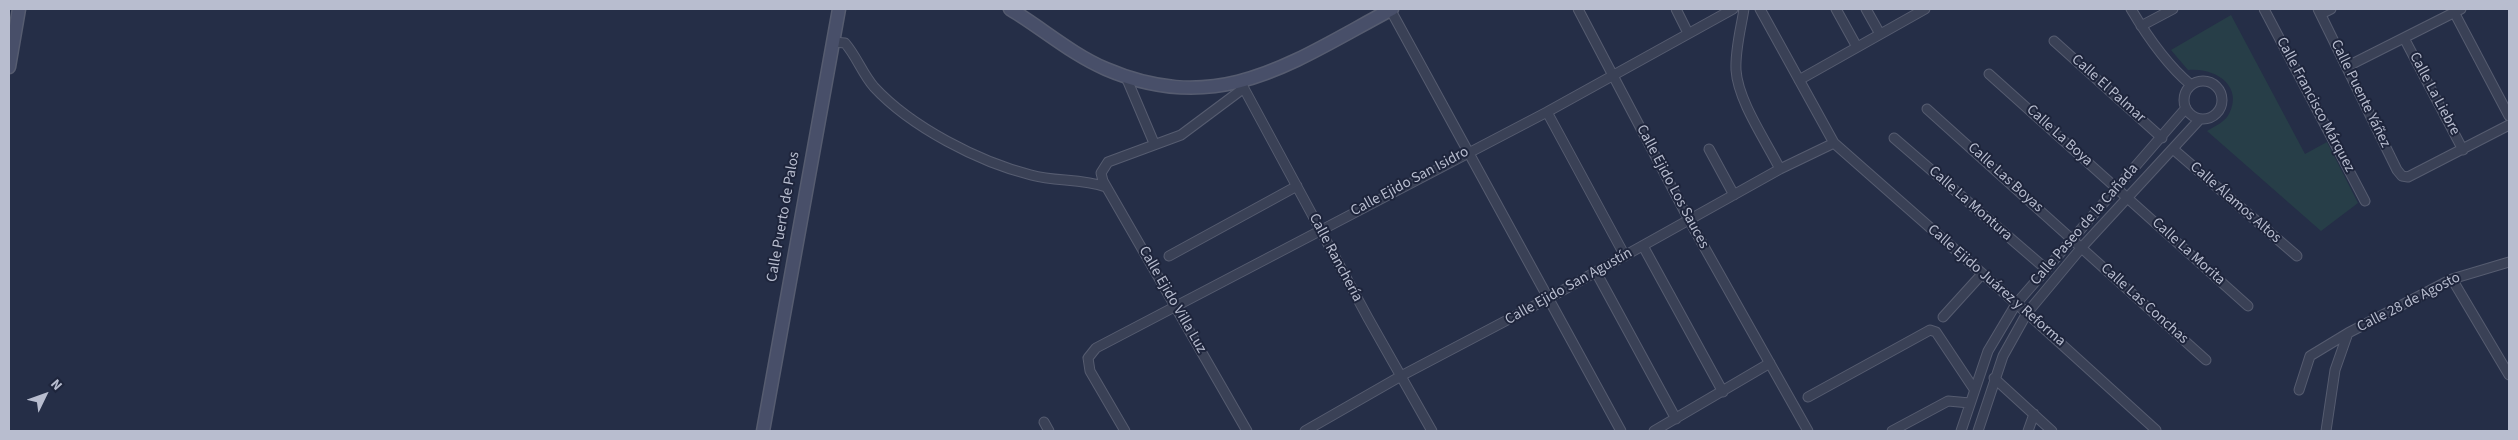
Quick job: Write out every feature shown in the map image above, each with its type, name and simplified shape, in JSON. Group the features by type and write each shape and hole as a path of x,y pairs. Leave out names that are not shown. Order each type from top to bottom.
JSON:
{"main road":[{"path":"9,67 19,9"},
{"name":"Calle Puerto de Palos","path":"763,431 838,9"},
{"path":"1010,9 1095,64 1126,77 1158,86 1188,89 1242,85 1391,9"}],"street":[{"path":"1391,9 1621,431"},
{"name":"Calle Ejido Los Sauces","path":"1578,9 1689,220 1808,431"},
{"path":"1676,9 1688,33"},
{"name":"Calle Ejido San Isidro","path":"1125,431 1090,370 1088,358 1096,348 1468,151 1547,112 1734,9"},
{"path":"1744,9 1736,68 1738,80 1748,106 1780,169"},
{"name":"Calle Ejido Juárez y Reforma","path":"1760,9 1834,143 2027,313 2156,430"},
{"path":"1836,9 1857,47"},
{"path":"1866,9 1880,34"},
{"path":"1799,80 1925,9"},
{"path":"2131,9 2141,26 2181,77 2191,86"},
{"path":"2141,26 2173,9"},
{"name":"Calle Francisco Márquez","path":"2264,9 2365,201"},
{"path":"2320,12 2331,9"},
{"path":"2348,66 2458,11 2509,116"},
{"name":"Calle Puente Yáñez","path":"2320,12 2348,66 2397,170 2405,176 2463,150"},
{"name":"Calle La Liebre","path":"2404,38 2463,150"},
{"name":"Calle El Palmar","path":"2054,40 2162,138"},
{"path":"833,42 845,43 854,54 865,76 885,98 924,126 978,158 1002,168 1035,176 1087,181 1106,187"},
{"name":"Calle La Boya","path":"1989,74 2128,198"},
{"path":"1126,77 1154,143 1187,132 1242,85"},
{"path":"2196,82 2209,82 2214,85 2221,96 2220,107 2217,112 2206,118 2194,117 2186,108 2184,96 2191,86 2196,82"},
{"name":"Calle Ranchería","path":"1242,85 1432,431"},
{"name":"Calle Paseo de la Cañada","path":"1961,431 1988,351 2016,304 2116,188 2162,138 2186,108"},
{"name":"Calle Las Boyas","path":"1927,109 2082,247"},
{"path":"1547,112 1626,256"},
{"name":"Calle Paseo de la Cañada","path":"1978,431 1994,378 2010,342 2027,313 2082,247 2200,118"},
{"path":"2463,150 2509,125"},
{"name":"Calle La Montura","path":"1894,138 2046,270"},
{"name":"Calle Ejido Villa Luz","path":"1154,143 1108,162 1102,169 1101,177 1247,431"},
{"name":"Calle Ejido San Agustín","path":"1311,430 1401,376 1626,256 1780,169 1834,143"},
{"path":"1709,149 1734,194"},
{"name":"Calle Álamos Altos","path":"2173,149 2297,256"},
{"path":"1169,256 1297,186"},
{"name":"Calle La Morita","path":"2128,198 2248,306"},
{"path":"1643,246 1723,392"},
{"name":"Calle Las Conchas","path":"2082,247 2206,360"},
{"name":"Calle 28 de Agosto","path":"2326,431 2335,370 2348,333 2386,315 2452,279 2509,262"},
{"path":"1596,272 1676,419"},
{"path":"1944,317 1982,274"},
{"path":"2452,279 2509,375"},
{"path":"1808,396 1930,330 1936,332 1974,389"},
{"path":"2299,390 2310,356 2348,333"},
{"path":"1654,431 1770,363"},
{"path":"1994,378 2052,431"},
{"path":"1892,431 1948,401 1970,403"},
{"path":"2028,431 2034,414"},
{"path":"1044,422 1049,431"}],"shaded area":[{"path":"2231,15 2305,154 2327,142 2358,203 2321,231 2207,131 2227,117 2233,104 2233,94 2224,80 2216,75 2198,70 2188,70 2171,50"}]}
